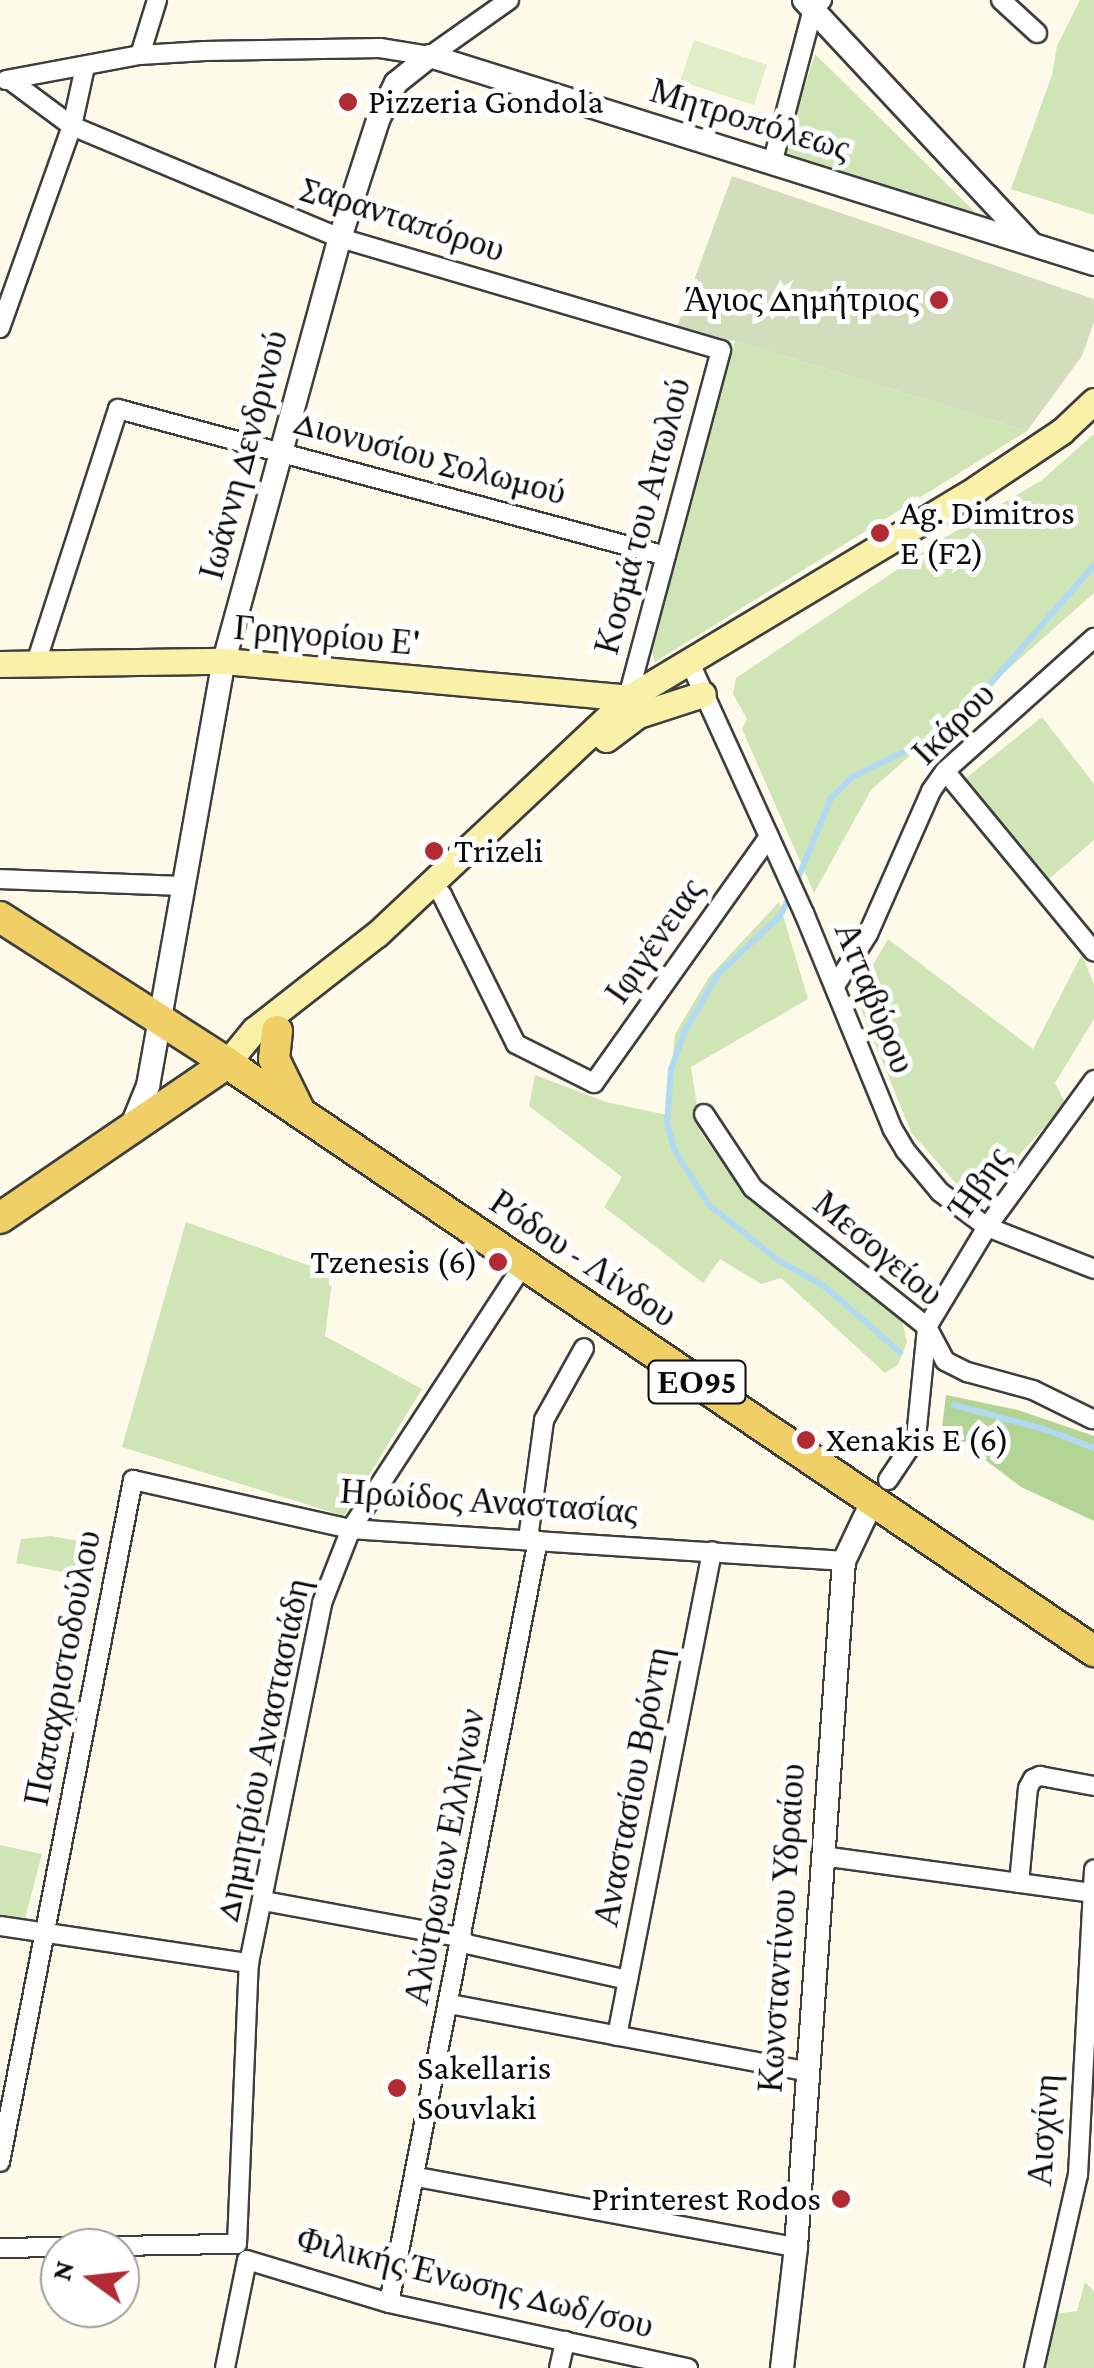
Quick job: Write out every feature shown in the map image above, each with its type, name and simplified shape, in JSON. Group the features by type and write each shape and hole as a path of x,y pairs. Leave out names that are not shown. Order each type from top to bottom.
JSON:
{"main road":[{"path":"0,1218 277,1031 585,758 633,707 690,663 977,488 1062,432 1094,401"},
{"name":"Γρηγορίου Ε'","path":"0,664 224,661 633,707"},
{"path":"633,707 704,694"},
{"path":"235,1056 254,1030 437,889"},
{"name":"ΕΟ95","path":"0,917 158,1017 235,1056"},
{"path":"277,1031 274,1059 301,1113"},
{"name":"Ρόδου - Λίνδου","path":"235,1056 301,1113 524,1264 881,1490 1094,1651"}],"street":[{"path":"140,55 157,0"},
{"path":"430,56 509,0"},
{"path":"1001,0 1037,34"},
{"path":"772,164 813,3"},
{"path":"813,3 1032,244"},
{"name":"Μητροπόλεως","path":"5,80 140,55 380,48 430,56 1094,264"},
{"name":"Ιωάννη Δενδρινού","path":"130,1130 148,1086 180,886 224,661 280,450 378,120 396,84 430,56"},
{"path":"0,328 72,126 85,68"},
{"name":"Σαρανταπόρου","path":"5,80 72,126 340,238 721,350"},
{"name":"Κοσμά του Αιτωλού","path":"633,707 666,556 721,350"},
{"name":"Διονυσίου Σολωμού","path":"36,663 118,409 666,556"},
{"name":"Ικάρου","path":"836,986 868,934 931,791 945,771 1094,638"},
{"name":"Ατταβύρου","path":"690,663 804,913 892,1128 905,1150 940,1192 988,1226 1094,1269"},
{"path":"945,771 1094,952"},
{"name":"Ιφιγένειας","path":"437,889 516,1044 594,1083 769,837"},
{"path":"0,879 180,886"},
{"name":"Ήβης","path":"927,1327 988,1226 1094,1080"},
{"name":"Μεσογείου","path":"704,1114 753,1188 927,1327 944,1361 967,1372 1034,1390 1092,1419"},
{"name":"Δημητρίου Αναστασιάδη","path":"225,2368 242,2252 250,1964 322,1603 351,1529 524,1264"},
{"path":"881,1490 916,1438 927,1327"},
{"name":"Αλύτρωτων Ελλήνων","path":"389,2303 417,2178 534,1540 544,1420 584,1348"},
{"name":"Ηρωίδος Αναστασίας","path":"133,1480 351,1529 844,1561"},
{"name":"Παπαχριστοδούλου","path":"0,2162 133,1480"},
{"name":"Κωνσταντίνου Υδραίου","path":"782,2368 796,2247 844,1561 881,1490"},
{"name":"Αναστασίου Βρόντη","path":"617,2036 712,1551"},
{"path":"1019,1882 1028,1788 1033,1780 1040,1776 1094,1786"},
{"path":"822,1856 1093,1893"},
{"name":"Αισχίνη","path":"1034,2368 1078,2175 1094,1869"},
{"path":"264,1901 628,1980"},
{"path":"0,1926 250,1964"},
{"path":"450,2004 806,2070"},
{"path":"417,2178 796,2247"},
{"name":"Φιλικής Ένωσης Δωδ/σου","path":"0,2248 242,2252 389,2303 688,2368"},
{"path":"558,2368 565,2341"}],"green space":[{"path":"1080,0 1094,0 1094,215 1011,189 1052,75 1057,46"},
{"path":"694,40 767,65 754,105 680,81"},
{"path":"815,54 974,211 973,216 783,154"},
{"path":"732,176 1094,299 1094,322 1082,356 1027,431 735,341 676,330"},
{"path":"735,341 1027,431 655,662 651,649"},
{"path":"1094,434 1094,593 871,790 814,893 742,729 747,719 733,694 736,678 944,538 1042,480"},
{"path":"1042,717 1094,784 1094,840 1049,879 965,779"},
{"path":"779,902 808,999 691,1067 701,1133 750,1201 899,1309 907,1342 898,1365 885,1373 781,1278 761,1284 720,1259 703,1283 604,1207 622,1177 529,1106 535,1075 606,1102 667,1115 675,1034 709,977"},
{"path":"888,939 1033,1049 1082,954 1094,985 1094,1019 1055,1083 1066,1104 974,1204 911,1132 859,1004 862,984"},
{"path":"186,1222 333,1274 325,1336 422,1389 344,1516 122,1447"},
{"path":"946,1395 1018,1410 1094,1436 1094,1521 1021,1487 942,1427"},
{"path":"51,1536 95,1544 88,1577 16,1563 21,1539"},
{"path":"0,1845 42,1854 25,1918 0,1914"},
{"path":"1085,2282 1094,2291 1094,2368 1038,2368 1053,2314 1077,2311"}],"waterway":[{"path":"796,883 831,798 852,777 938,735 972,705 1094,565"},
{"path":"791,894 780,916 718,974 685,1031 671,1069 667,1123 674,1149 709,1205 778,1260 824,1286 900,1352"},
{"path":"954,1405 1044,1429 1094,1448"}],"place":[{"name":"Pizzeria Gondola","path":"348,102"},
{"name":"Άγιος Δημήτριος","path":"939,300"},
{"name":"Ag. Dimitros E (F2)","path":"880,533"},
{"name":"Trizeli","path":"434,851"},
{"name":"Tzenesis (6)","path":"498,1262"},
{"name":"Xenakis E (6)","path":"806,1440"},
{"name":"Sakellaris Souvlaki","path":"397,2088"},
{"name":"Printerest Rodos","path":"841,2199"}]}
